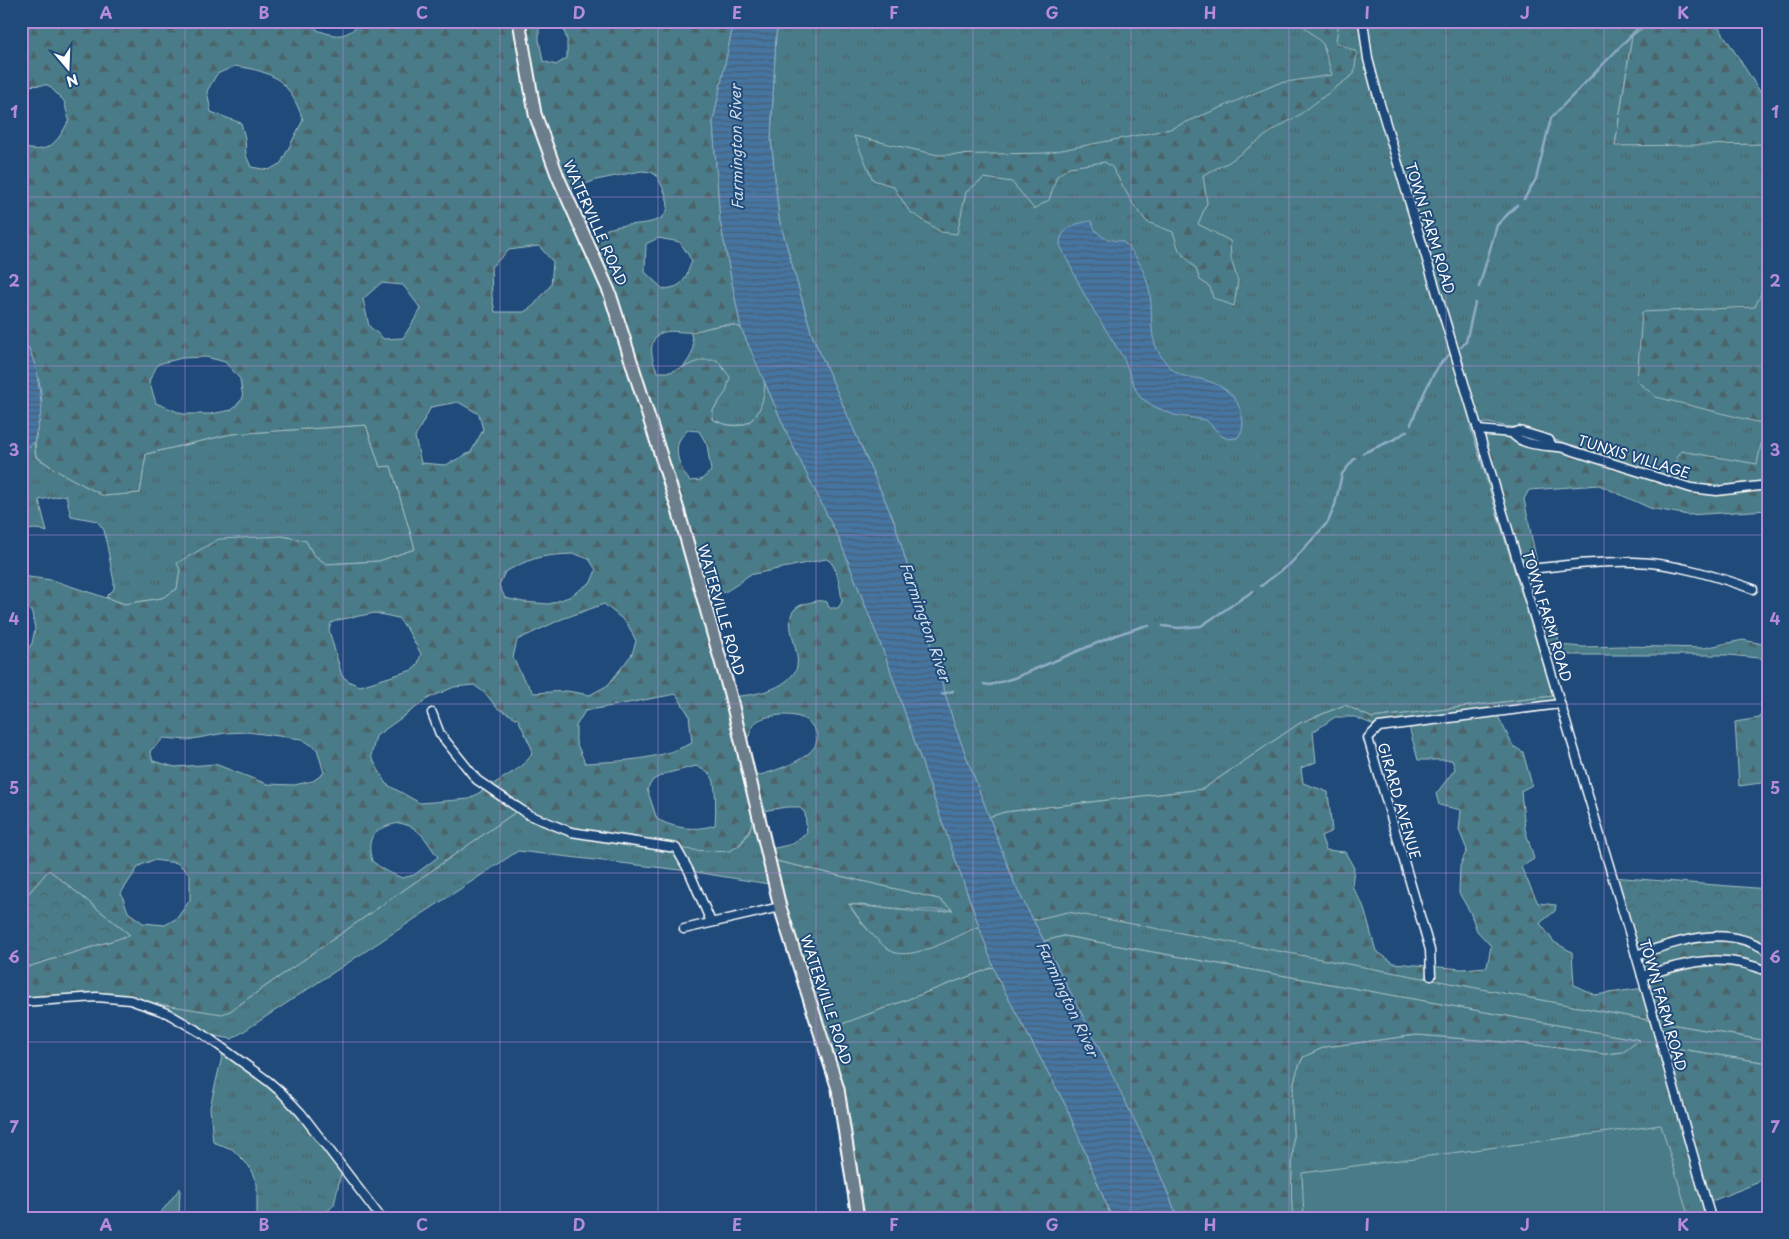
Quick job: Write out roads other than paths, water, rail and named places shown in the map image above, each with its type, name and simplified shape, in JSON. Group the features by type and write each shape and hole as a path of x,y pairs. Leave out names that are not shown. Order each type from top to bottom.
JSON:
{"highway":[{"name":"WATERVILLE ROAD","path":"519,21 535,114 558,177 609,291 679,512 730,694 780,907 838,1089 858,1218"}],"street":[{"name":"TOWN FARM ROAD","path":"1363,21 1368,59 1380,104 1636,955 1711,1218"},
{"name":"TUNXIS VILLAGE","path":"1478,430 1512,433 1519,431 1549,440 1552,446 1691,488 1717,491 1768,485"},
{"path":"1520,570 1595,563 1635,562 1666,565 1711,574 1753,589"},
{"name":"GIRARD AVENUE","path":"1431,976 1430,950 1368,738 1379,727 1560,704"},
{"path":"432,713 440,734 477,780 529,815 571,832 676,848 689,871 712,922"},
{"path":"684,929 780,907"},
{"path":"1636,955 1681,941 1715,936 1746,940 1768,950"},
{"path":"1642,976 1706,960 1734,961 1758,967 1768,972"},
{"path":"21,1002 79,997 114,997 144,1004 167,1013 196,1030 282,1093 300,1113 381,1218"}],"water":[{"name":"Farmington River","path":"734,21 781,21 776,33 771,139 779,219 812,335 894,521 954,724 1015,885 1088,1026 1154,1160 1178,1218 1112,1218 1066,1106 997,977 889,666 840,541 790,440 741,328 720,221 713,122"},
{"path":"1091,221 1101,236 1125,243 1140,265 1149,290 1153,339 1160,355 1167,364 1177,373 1220,386 1235,399 1243,423 1242,431 1237,438 1228,439 1222,436 1206,420 1174,415 1155,407 1141,398 1124,359 1086,298 1060,245 1066,230 1080,223"},
{"path":"21,345 29,348 36,368 42,408 34,442 21,453"}],"waterway":[{"path":"1524,199 1536,179 1551,118 1645,21"},
{"path":"1479,287 1497,225 1517,205"},
{"path":"1461,347 1466,342 1475,303"},
{"path":"1411,424 1432,377 1443,360 1449,355"},
{"path":"1363,453 1395,439 1407,431"},
{"path":"1261,586 1291,563 1328,522 1335,505 1342,474 1355,458"},
{"path":"1163,626 1179,628 1201,626 1253,591"},
{"path":"984,684 990,685 1014,678 1116,635 1149,626"},
{"path":"942,694 953,691"}]}
